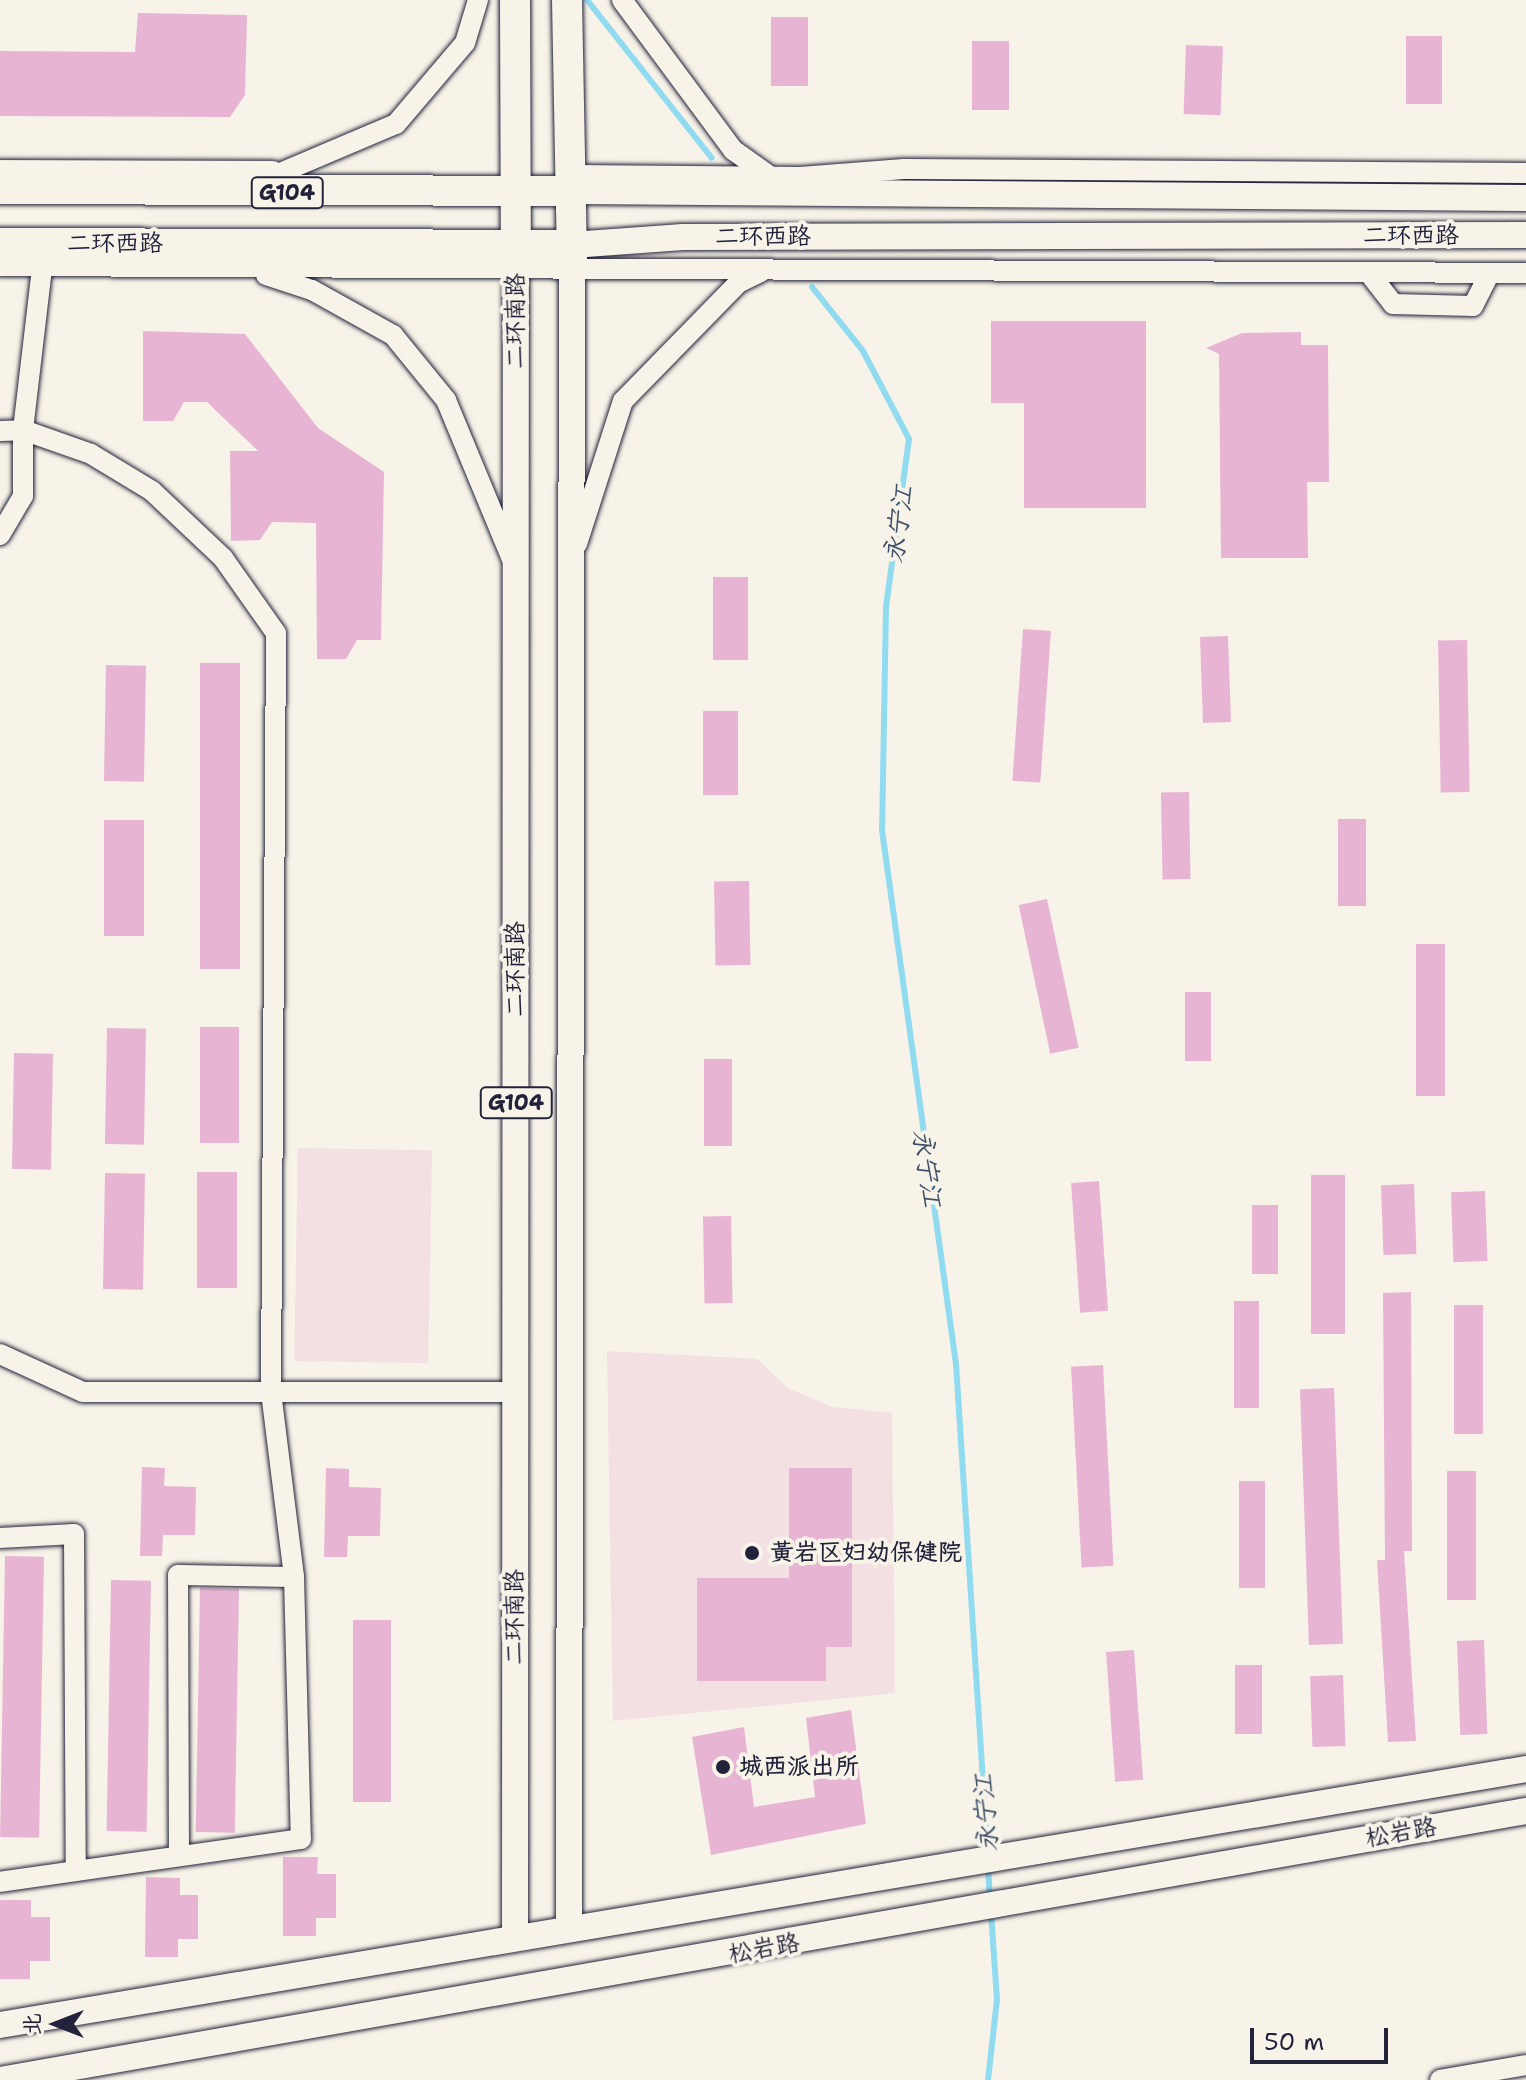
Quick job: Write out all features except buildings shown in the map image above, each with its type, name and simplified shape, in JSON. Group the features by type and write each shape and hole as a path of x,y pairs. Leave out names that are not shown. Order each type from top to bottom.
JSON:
{"highway":[{"name":"二环南路","path":"515,0 516,258"},
{"name":"G104","path":"572,9 572,257"},
{"name":"二环西路","path":"0,189 514,195 574,183"},
{"name":"二环西路","path":"0,243 44,253 572,257"}],"main road":[{"name":"二环西路","path":"574,183 1526,198"},
{"name":"二环西路","path":"572,257 699,237 1526,235"},
{"name":"G104","path":"569,1928 572,257"},
{"name":"二环南路","path":"515,1938 516,258"},
{"name":"松岩路","path":"0,2025 569,1928 954,1867 1043,1846 1526,1769"},
{"name":"松岩路","path":"0,2080 951,1916 1526,1811"}],"street":[{"path":"235,192 396,124 465,43 478,0"},
{"path":"502,0 515,30"},
{"path":"622,0 733,150 771,177"},
{"path":"574,183 904,169 1526,173"},
{"path":"0,170 285,171"},
{"path":"0,266 44,253 247,269 516,258"},
{"path":"0,535 23,496 23,430 44,253"},
{"path":"572,257 766,270 1526,273"},
{"path":"247,269 312,290 393,335 446,400 516,569"},
{"path":"571,563 623,401 738,283 766,270"},
{"path":"1369,273 1393,304 1473,306 1490,273"},
{"path":"0,431 23,430 91,454 152,491 223,558 276,633 271,1392 294,1577 301,1839 0,1882"},
{"path":"0,1354 83,1392 516,1392"},
{"path":"0,1538 74,1534 76,1871"},
{"path":"179,1856 178,1575 294,1577"},
{"path":"1440,2080 1526,2065"}],"shaded area":[{"path":"298,1148 432,1150 428,1363 294,1361"},
{"name":"黄岩区妇幼保健院","path":"607,1351 757,1359 788,1388 832,1407 892,1413 895,1693 613,1721"}],"waterway":[{"name":"永宁江","path":"587,0 712,158"},
{"name":"永宁江","path":"812,287 863,351 909,439 886,607 882,830 956,1364 988,1853"},
{"name":"永宁江","path":"988,1864 990,1897"},
{"name":"永宁江","path":"988,2080 997,2000 991,1912"}],"place":[{"name":"黄岩区妇幼保健院","path":"752,1553"},
{"name":"城西派出所","path":"723,1767"}]}
